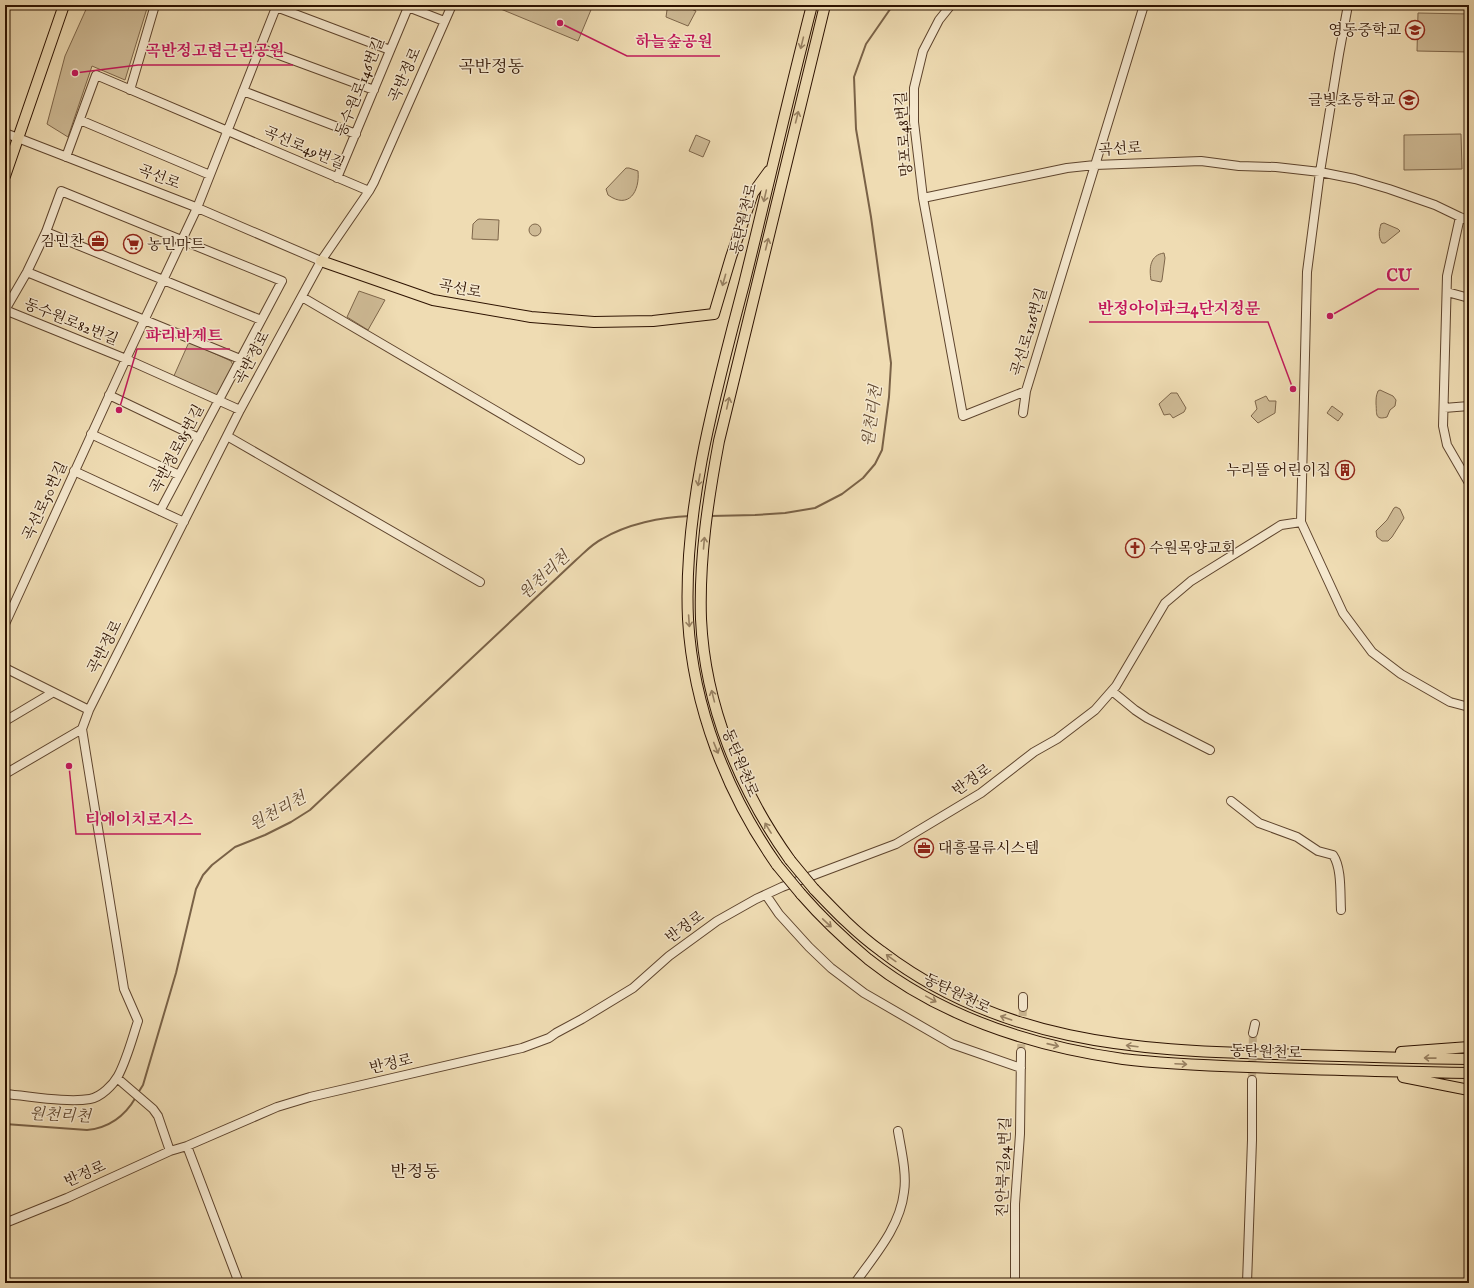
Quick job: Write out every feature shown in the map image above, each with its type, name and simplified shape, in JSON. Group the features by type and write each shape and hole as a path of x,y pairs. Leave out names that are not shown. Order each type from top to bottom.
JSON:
{"main road":[{"path":"5,176 64,5"},
{"name":"동탄원천로","path":"812,5 731,332 706,441 695,503 688,582 688,620 692,654 705,717 744,814 777,865 801,894 823,919 868,959 937,1003 998,1030 1031,1040 1093,1054 1176,1064 1364,1071 1469,1073"},
{"name":"동탄원천로","path":"826,5 757,281 719,441 708,503 701,582 701,619 705,654 718,716 741,778 759,813 790,860 814,889 860,934 880,951 922,979 955,997 986,1011 1043,1030 1105,1043 1144,1048 1364,1057 1469,1059"},
{"name":"곡선로","path":"321,261 433,300 531,318 594,322 653,321 714,314 731,257 753,193 772,167"},
{"path":"1364,1057 1419,1050 1469,1047"},
{"path":"1364,1071 1469,1090"}],"street":[{"path":"130,90 155,5"},
{"name":"곡반정로","path":"82,728 89,710 240,410 321,261 369,191 452,5"},
{"name":"망포로48번길","path":"923,198 914,122 914,88 923,51 939,20 951,5"},
{"name":"곡선로126번길","path":"923,198 963,416 1026,391 1144,5"},
{"path":"1348,5 1338,54 1320,172 1307,272 1301,522 1343,613 1372,652 1401,674 1450,702 1469,708"},
{"path":"197,208 275,6 390,50"},
{"name":"동수원로146번길","path":"338,178 407,6 444,21"},
{"path":"260,48 374,90"},
{"name":"곡선로49번길","path":"80,120 96,75 369,191"},
{"name":"곡선로49번길","path":"243,92 356,134"},
{"path":"66,157 80,120 210,175"},
{"name":"곡선로","path":"5,133 197,208 321,261"},
{"name":"곡선로","path":"923,198 1068,168 1095,165 1200,161 1239,166 1276,167 1320,172 1355,179 1389,189 1435,206 1469,221"},
{"name":"동수원로82번길","path":"182,240 61,192 46,232 27,272 5,310 126,359 219,399 240,410"},
{"name":"곡선로50번길","path":"5,624 109,395 197,208"},
{"path":"1460,217 1447,276 1443,426 1447,445 1469,483"},
{"path":"46,232 261,320"},
{"name":"곡반정로85번길","path":"160,511 282,281 182,240"},
{"path":"27,272 240,359"},
{"path":"1447,292 1469,298"},
{"path":"302,297 580,460"},
{"path":"1023,413 1026,391"},
{"path":"109,395 199,438"},
{"path":"1444,408 1469,406"},
{"path":"91,434 179,475"},
{"path":"227,436 480,582"},
{"name":"곡반정로85번길","path":"74,471 184,522"},
{"name":"반정로","path":"5,1223 67,1198 170,1151 186,1146 277,1107 310,1097 522,1048 549,1038 582,1020 633,988 669,956 717,921 756,899 782,887 896,844 981,793 1034,752 1062,735 1096,710 1112,691 1166,603 1190,581 1282,525 1301,522"},
{"path":"5,668 52,693 89,710"},
{"path":"1112,691 1134,710 1147,718 1210,750"},
{"path":"6,719 52,693"},
{"path":"5,774 82,728 124,989 138,1021 124,1065 121,1080 104,1092 92,1098 70,1100 5,1094"},
{"path":"1231,801 1259,823 1297,837 1318,852 1333,855 1337,861 1341,910"},
{"path":"766,895 779,914 814,952 831,968 864,993 952,1044 1022,1068"},
{"path":"1023,997 1023,1007"},
{"path":"1253,1033 1255,1024"},
{"name":"진안북길94번길","path":"1015,1283 1015,1204 1020,1134 1021,1052"},
{"path":"121,1080 153,1109 158,1116 170,1151"},
{"path":"1247,1283 1252,1140 1252,1080"},
{"path":"855,1283 894,1226 901,1208 905,1191 898,1131"},
{"path":"186,1146 239,1283"}],"shaded area":[{"path":"88,5 148,5 125,80 92,66 68,137 47,124 65,56"},
{"path":"491,5 593,5 578,41"},
{"path":"672,5 682,5 696,11 688,26 666,17 667,10"},
{"path":"1418,13 1469,14 1469,52 1417,51"},
{"path":"1461,134 1462,169 1404,170 1404,135"},
{"path":"696,135 710,141 703,157 689,151"},
{"path":"626,168 638,171 635,191 632,196 627,199 615,199 608,195 606,189"},
{"path":"479,219 499,220 498,240 472,239 473,224"},
{"path":"1384,223 1400,231 1385,243 1382,243 1379,232 1381,224"},
{"path":"533,224 537,224 541,230 537,236 533,236 529,232 529,228"},
{"path":"1164,253 1165,258 1162,280 1161,282 1151,280 1150,271 1153,259 1159,254"},
{"path":"359,291 385,300 368,330 347,317"},
{"path":"189,342 231,361 233,365 219,396 214,397 173,378"},
{"path":"1380,390 1393,396 1396,400 1395,406 1390,410 1387,417 1383,418 1378,417 1376,413 1376,397 1378,391"},
{"path":"1171,393 1177,393 1186,408 1184,412 1173,418 1170,414 1164,415 1159,404"},
{"path":"1266,396 1269,401 1276,401 1275,413 1258,423 1251,416 1257,409 1255,401"},
{"path":"1332,406 1343,414 1338,421 1327,413"},
{"path":"1396,507 1400,509 1404,518 1392,537 1388,541 1382,541 1377,537 1376,531 1387,520"}],"waterway":[{"name":"원천리천","path":"711,516 785,513 815,508 842,494 863,478 875,464 882,450 889,397 891,363 871,217 856,129 854,77 866,44 893,5"},
{"name":"원천리천","path":"138,1093 143,1085 176,973 196,889 203,875 212,865 235,847 265,835 291,822 310,810 595,543 633,525 668,518 690,516"},
{"name":"원천리천","path":"5,1124 87,1130 95,1129 116,1120 127,1110 136,1097"}],"tunnel":[{"path":"1021,1052 1023,1007"},
{"path":"1252,1080 1253,1033"}],"place":[{"name":"하늘숲공원","path":"560,23"},
{"name":"영동중학교","path":"1415,30"},
{"name":"곡반정고렴근린공원","path":"75,73"},
{"name":"글빛초등학교","path":"1409,100"},
{"name":"김민찬","path":"98,241"},
{"name":"농민마트","path":"133,244"},
{"name":"CU","path":"1330,316"},
{"name":"반정아이파크4단지정문","path":"1293,389"},
{"name":"파리바게트","path":"119,410"},
{"name":"누리뜰 어린이집","path":"1345,470"},
{"name":"수원목양교회","path":"1135,548"},
{"name":"티에이치로지스","path":"69,766"},
{"name":"대흥물류시스템","path":"924,848"}],"district":[{"name":"곡반정동","path":"491,67"},
{"name":"반정동","path":"415,1172"}]}
